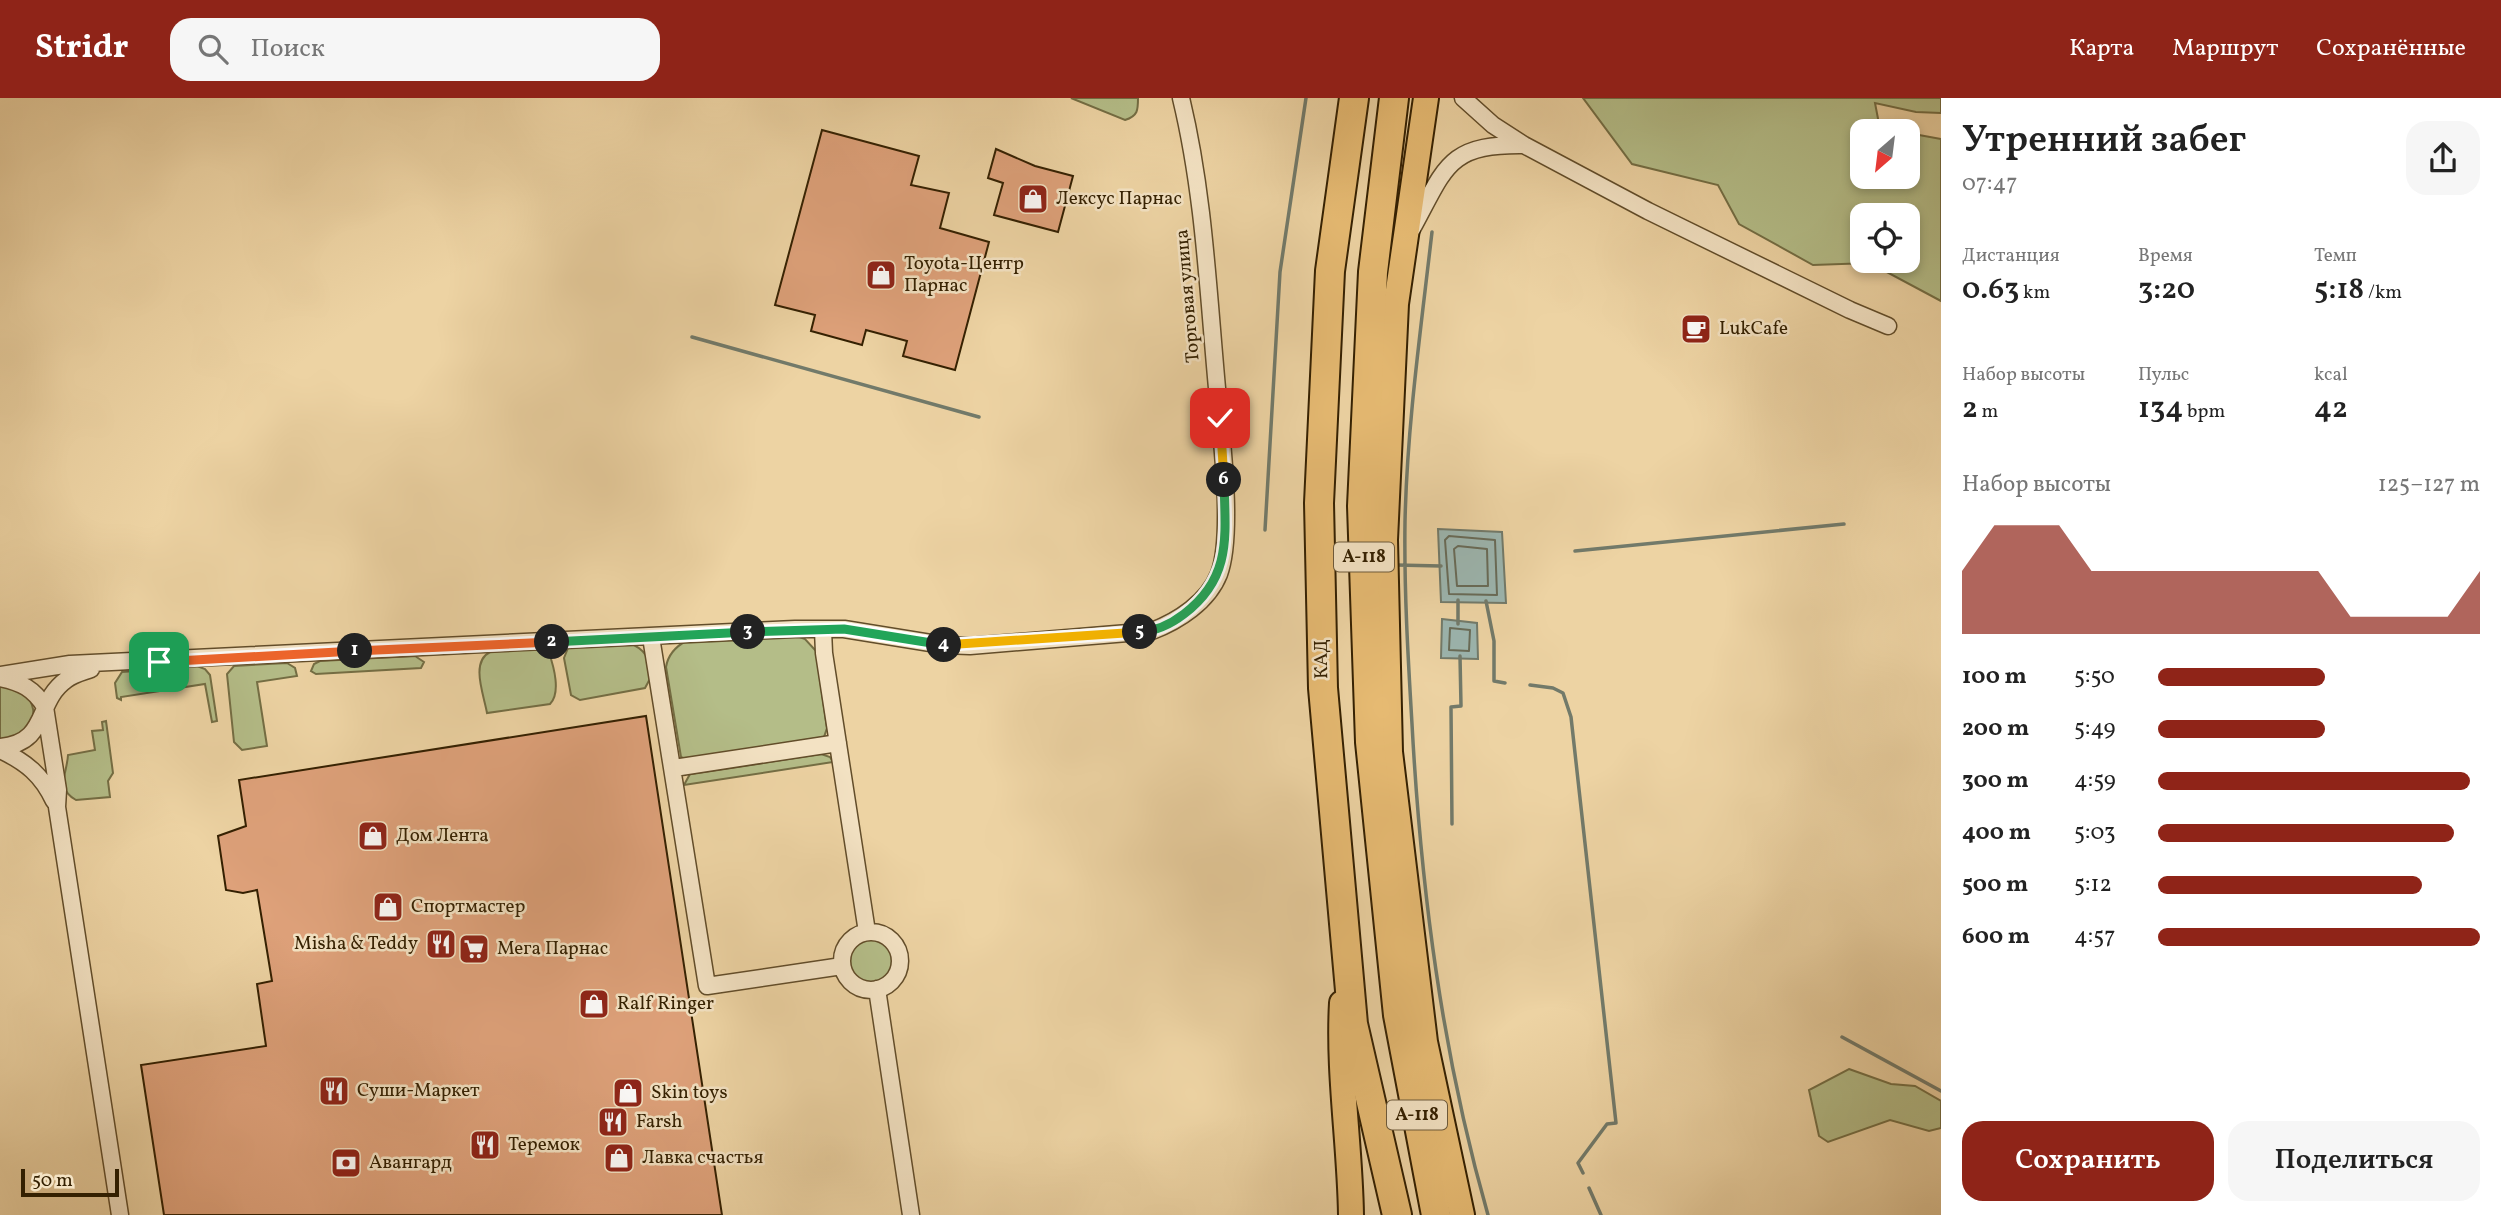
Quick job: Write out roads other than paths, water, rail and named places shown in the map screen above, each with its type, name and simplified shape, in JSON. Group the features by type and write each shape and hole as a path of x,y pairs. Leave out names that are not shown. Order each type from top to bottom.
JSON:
{"highway":[{"name":"КАД","path":"1354,98 1329,271 1319,503 1323,688 1353,1024 1397,1215"},
{"name":"А-118","path":"1394,98 1373,272 1362,506 1369,728 1398,1015 1436,1215"}],"main road":[{"path":"1426,98 1396,304 1385,540 1390,752 1424,1042 1462,1215"},
{"path":"1345,954 1341,1027 1351,1215"}],"street":[{"name":"Торговая улица","path":"823,629 873,633 943,645 970,646 1152,631 1172,623 1208,592 1218,575 1225,533 1223,456 1200,197 1192,143 1181,98"},
{"path":"1463,98 1493,125 1524,145 1661,217 1888,326"},
{"path":"1404,243 1444,171 1465,152 1489,145 1524,145"},
{"path":"0,677 70,664 823,629 867,932"},
{"path":"651,637 707,986 842,966"},
{"path":"0,749 22,743 30,736 65,680 104,664"},
{"path":"0,677 26,685 46,708 58,790 57,807 120,1215"},
{"path":"674,768 838,743"},
{"path":"0,749 29,766 42,779 57,807"},
{"path":"867,932 885,934 897,947 900,956 898,974 885,986 877,989 859,987 851,982 842,966 842,956 850,940 867,932"},
{"path":"877,989 911,1215"}],"water":[{"path":"1438,529 1502,532 1506,603 1441,602"},
{"path":"1442,619 1477,623 1478,659 1441,658"}],"waterway":[{"path":"1265,530 1280,272 1306,98"},
{"path":"1432,232 1415,377 1406,486 1405,573 1411,699 1421,848 1436,971 1458,1094 1488,1215"},
{"path":"692,337 979,417"},
{"path":"1575,551 1844,524"},
{"path":"1396,565 1441,566"},
{"path":"1458,600 1458,624"},
{"path":"1486,601 1494,641 1494,681 1505,683"},
{"path":"1452,824 1451,707 1461,706 1460,656"},
{"path":"1530,685 1553,688 1563,693 1571,717 1616,1123 1607,1124 1578,1163 1583,1173"},
{"path":"1842,1037 1941,1091"},
{"path":"1589,1188 1601,1215"}],"place":[{"name":"Лексус Парнас","path":"1033,199"},
{"name":"Toyota-Центр Парнас","path":"881,275"},
{"name":"LukCafe","path":"1696,329"},
{"name":"Дом Лента","path":"373,836"},
{"name":"Спортмастер","path":"388,907"},
{"name":"Misha & Teddy","path":"441,944"},
{"name":"Мега Парнас","path":"474,949"},
{"name":"Ralf Ringer","path":"594,1004"},
{"name":"Суши-Маркет","path":"334,1091"},
{"name":"Skin toys","path":"628,1093"},
{"name":"Farsh","path":"613,1122"},
{"name":"Теремок","path":"485,1145"},
{"name":"Лавка счастья","path":"619,1158"},
{"name":"Авангард","path":"346,1163"}]}
